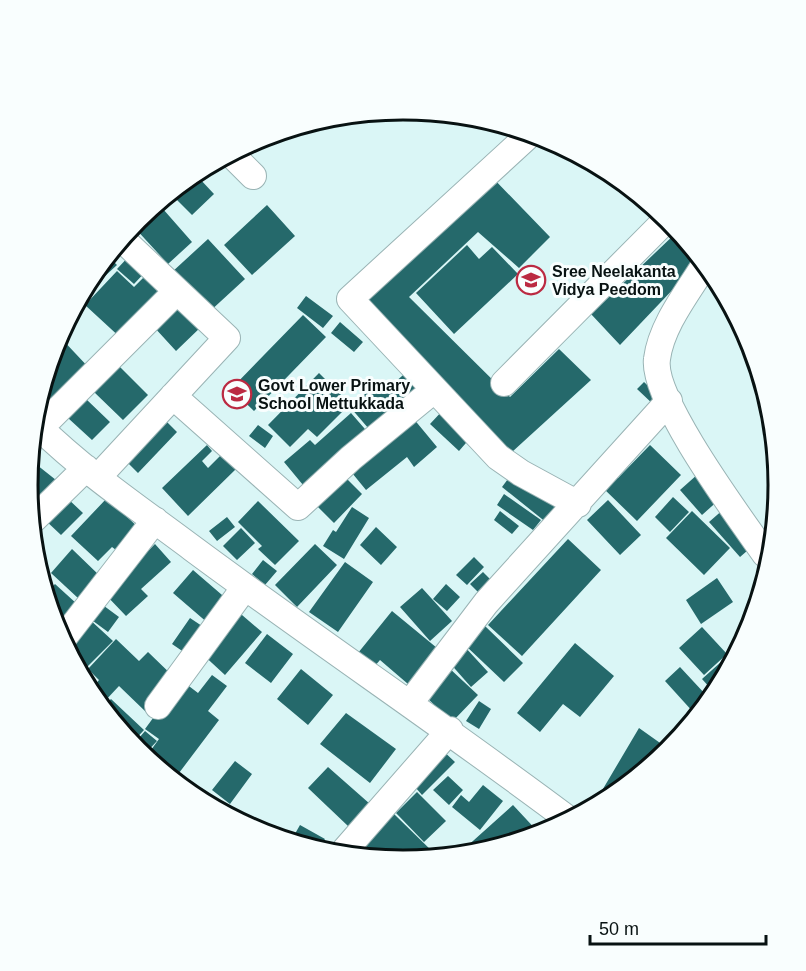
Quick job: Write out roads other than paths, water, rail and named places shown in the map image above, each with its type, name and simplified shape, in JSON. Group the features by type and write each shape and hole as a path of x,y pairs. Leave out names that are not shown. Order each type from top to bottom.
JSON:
{"street":[{"path":"523,140 350,299 498,457 521,473 578,504"},
{"path":"237,160 253,176"},
{"path":"504,383 660,226"},
{"path":"39,515 92,472 173,396 227,338 128,245"},
{"path":"700,272 667,330 659,350 656,361 659,381 715,481 762,550"},
{"path":"44,422 177,291"},
{"path":"173,396 298,507 351,459 434,390"},
{"path":"410,703 486,603 669,401"},
{"path":"42,430 64,451 155,520 450,730 562,814"},
{"path":"68,632 155,520"},
{"path":"158,706 245,586"},
{"path":"348,847 450,730"}],"place":[{"name":"Sree Neelakanta Vidya Peedom","path":"531,280"},
{"name":"Govt Lower Primary School Mettukkada","path":"237,394"}]}
